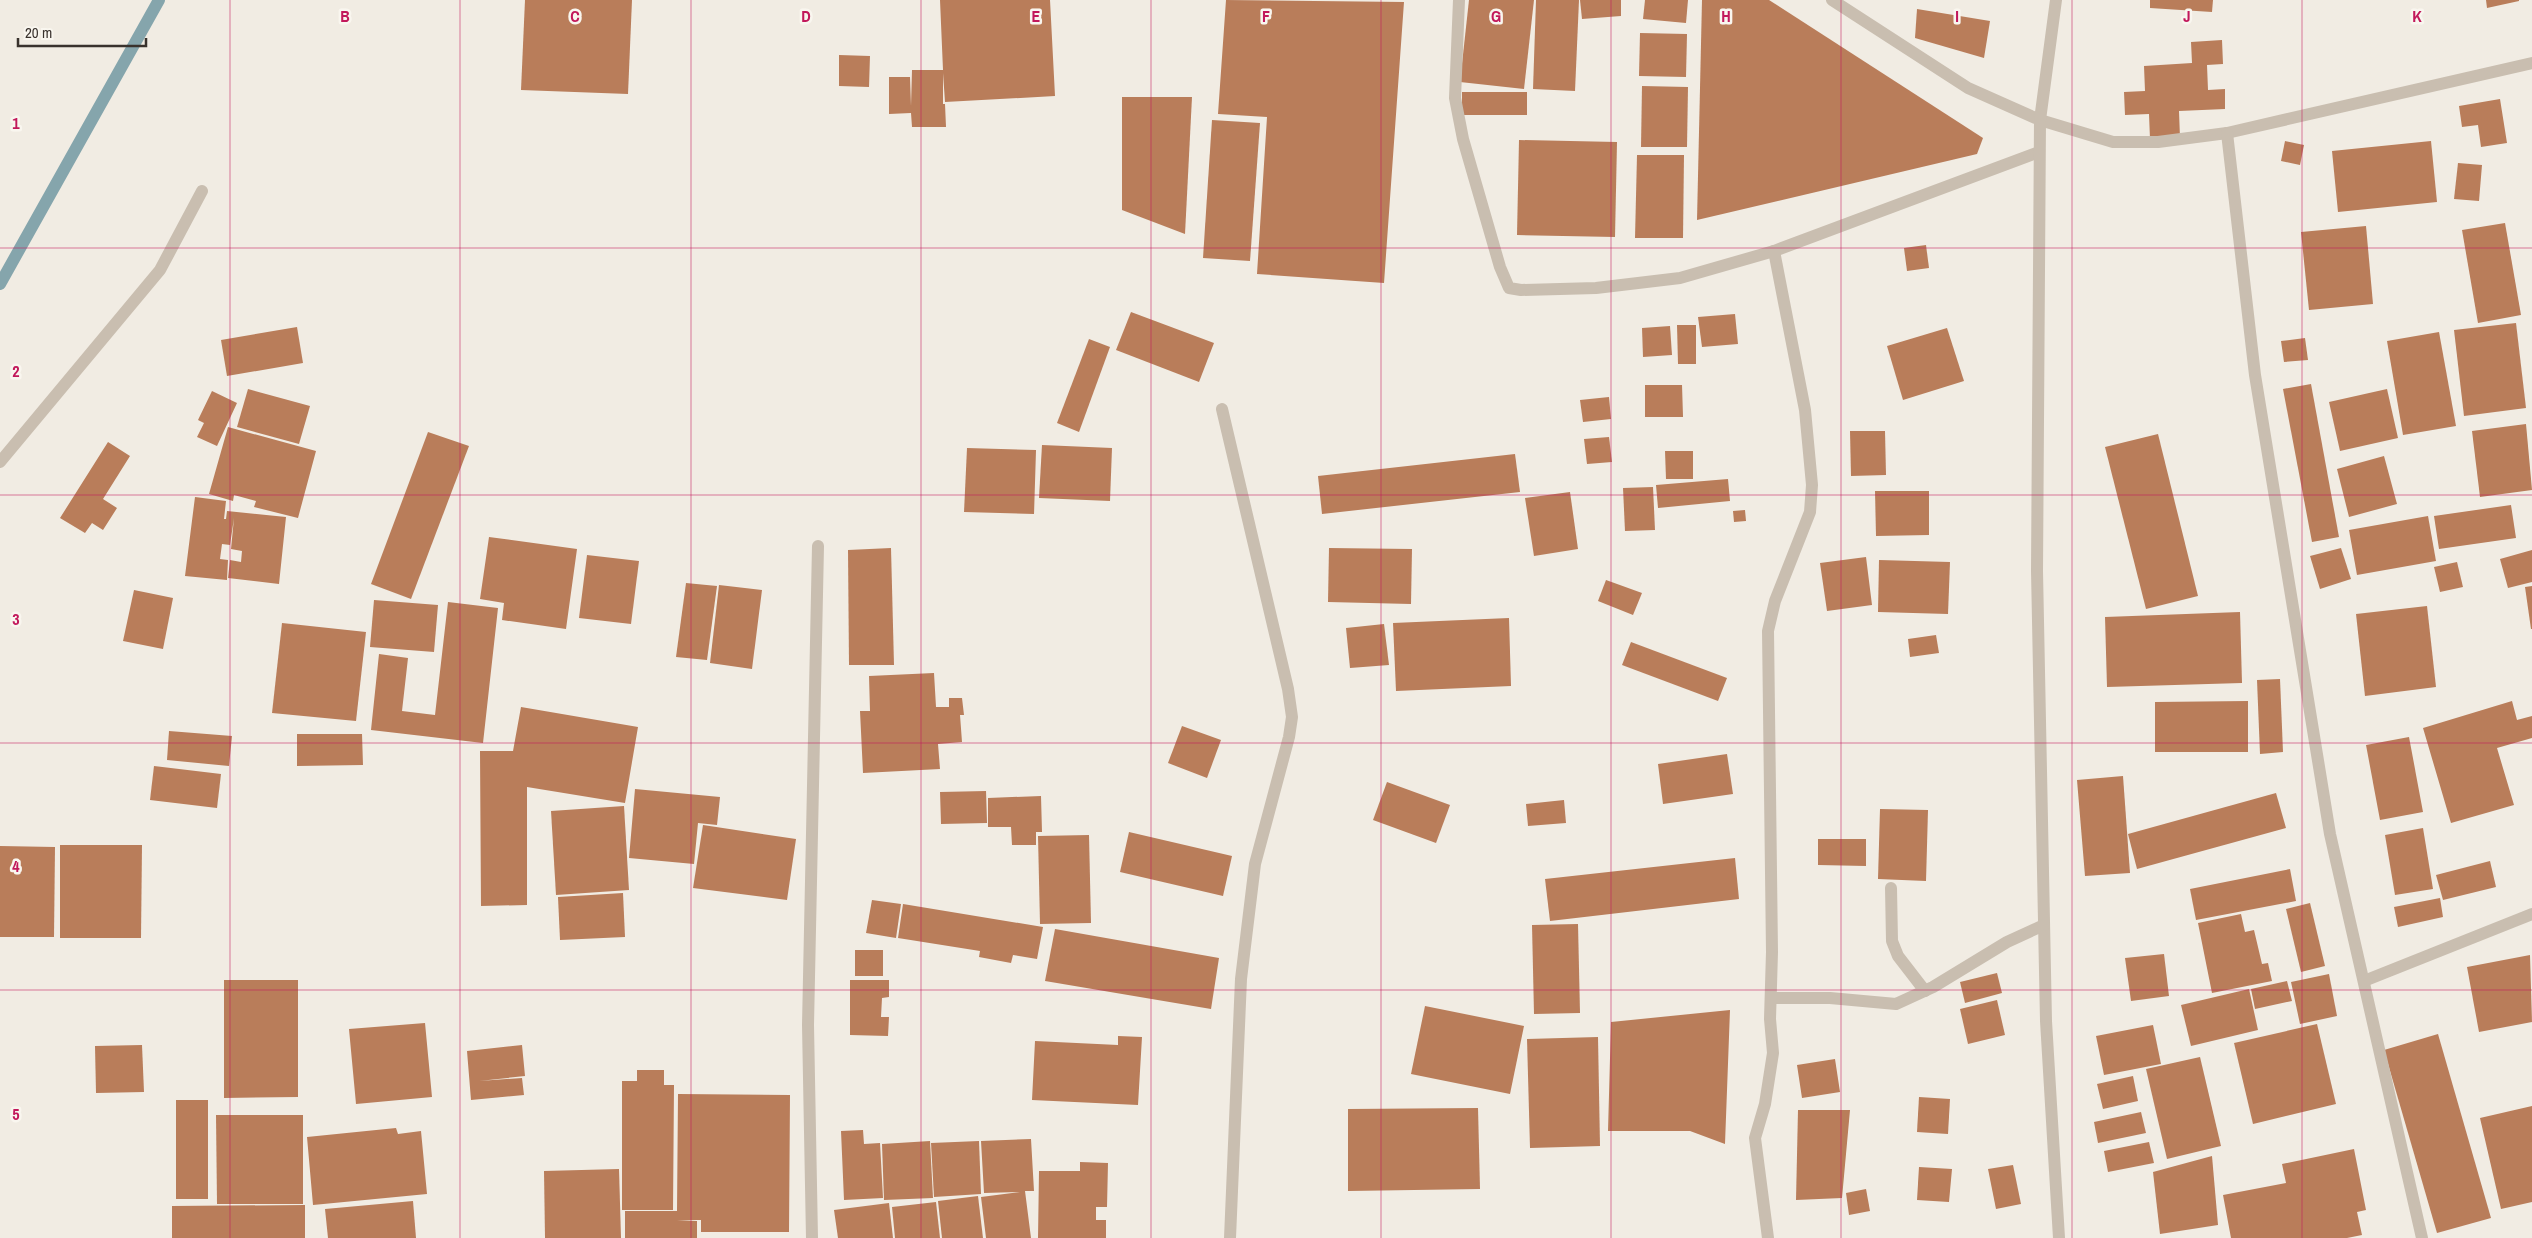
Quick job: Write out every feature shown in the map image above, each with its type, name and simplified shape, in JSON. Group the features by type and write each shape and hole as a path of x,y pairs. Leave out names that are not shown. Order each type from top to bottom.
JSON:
{"street":[{"path":"1459,0 1455,98 1473,176 1500,267 1509,288 1521,290 1596,288 1680,278 1774,251 1843,223 2039,152"},
{"path":"1832,0 1968,88 2040,120 2113,142 2158,142 2227,133 2532,62"},
{"path":"2056,0 2040,120 2037,571 2046,1022 2059,1238"},
{"path":"2227,133 2255,375 2330,834 2422,1238"},
{"path":"0,462 160,270 202,191"},
{"path":"1768,1238 1755,1138 1765,1104 1773,1053 1770,1019 1768,631 1775,601 1810,512 1812,485 1805,410 1774,251"},
{"path":"1222,408 1288,689 1292,717 1285,756 1272,794 1255,864 1244,960 1230,1238"},
{"path":"812,1238 808,1025 818,546"},
{"path":"1890,888 1892,940 1898,956 1925,991"},
{"path":"2364,981 2532,914"},
{"path":"1771,998 1830,998 1896,1004 1925,991 2006,942 2044,925"}],"building":[{"path":"525,0 632,0 628,94 521,90"},
{"path":"940,0 1050,0 1055,96 945,102 943,73 943,104 945,104 946,127 912,127 911,113 889,114 889,77 910,77 911,106 912,70 943,70"},
{"path":"1226,0 1404,2 1384,283 1257,274 1267,117 1218,114"},
{"path":"1469,0 1534,0 1524,89 1460,82"},
{"path":"1536,0 1579,0 1575,91 1533,89"},
{"path":"1580,0 1621,0 1621,16 1582,19"},
{"path":"1645,0 1688,0 1686,23 1643,19"},
{"path":"1702,0 1769,0 1983,138 1977,154 1697,220"},
{"path":"2150,0 2213,0 2212,12 2150,8"},
{"path":"2486,0 2519,0 2519,1 2487,8"},
{"path":"1917,9 1990,21 1984,58 1915,38"},
{"path":"1640,33 1687,34 1686,77 1639,76"},
{"path":"2222,40 2223,64 2207,65 2208,90 2225,89 2225,109 2179,111 2180,138 2150,139 2149,114 2125,115 2124,92 2145,91 2144,66 2192,63 2191,42"},
{"path":"839,55 870,56 869,87 839,86"},
{"path":"1642,86 1688,87 1687,147 1641,147"},
{"path":"1462,92 1527,92 1527,115 1462,115"},
{"path":"1122,97 1192,97 1185,234 1122,210"},
{"path":"2500,99 2507,143 2481,147 2478,125 2462,127 2459,106"},
{"path":"1212,120 1260,123 1250,261 1203,258"},
{"path":"1519,140 1617,142 1615,237 1517,235"},
{"path":"2285,141 2304,145 2300,165 2281,161"},
{"path":"2431,141 2437,202 2338,212 2332,151"},
{"path":"1637,155 1684,155 1683,238 1635,238"},
{"path":"2458,163 2482,165 2479,201 2454,199"},
{"path":"2505,223 2521,315 2478,323 2462,230"},
{"path":"2366,226 2373,304 2309,310 2301,232"},
{"path":"1926,245 1929,268 1907,271 1904,248"},
{"path":"1131,312 1214,343 1199,382 1116,350"},
{"path":"1735,314 1738,344 1702,347 1698,317"},
{"path":"2516,323 2526,408 2464,416 2454,330"},
{"path":"1677,325 1696,325 1696,364 1678,364"},
{"path":"1670,326 1672,355 1643,357 1642,328"},
{"path":"297,327 303,363 227,376 221,340"},
{"path":"1947,328 1964,381 1903,400 1887,346"},
{"path":"2439,332 2456,426 2403,435 2387,341"},
{"path":"2305,338 2308,360 2284,362 2281,341"},
{"path":"1089,339 1110,347 1079,432 1057,423"},
{"path":"2311,384 2339,537 2312,542 2283,389"},
{"path":"1645,385 1682,385 1683,417 1645,417"},
{"path":"248,389 310,406 299,444 237,427"},
{"path":"2387,389 2398,438 2340,451 2329,402"},
{"path":"212,391 237,403 217,446 197,437 204,423 198,420"},
{"path":"1609,397 1611,419 1583,422 1580,400"},
{"path":"2526,424 2532,490 2480,497 2472,431"},
{"path":"228,427 316,451 298,518 254,507 256,501 234,495 233,501 209,494"},
{"path":"1850,431 1885,431 1886,475 1851,476"},
{"path":"428,432 469,446 411,599 371,584"},
{"path":"2158,434 2198,596 2146,609 2105,447"},
{"path":"1609,437 1612,462 1587,464 1584,439"},
{"path":"108,442 130,456 103,499 117,508 103,530 92,523 85,533 60,518"},
{"path":"1042,445 1112,448 1110,501 1039,498"},
{"path":"967,448 1036,450 1034,514 964,512"},
{"path":"1665,451 1693,451 1693,479 1666,479"},
{"path":"1515,454 1520,492 1322,514 1318,476"},
{"path":"2384,456 2397,504 2349,517 2337,469"},
{"path":"1728,479 1730,501 1658,508 1656,485"},
{"path":"1653,487 1655,530 1625,531 1623,488"},
{"path":"1875,491 1929,491 1929,535 1876,536"},
{"path":"1570,492 1578,549 1534,556 1525,498"},
{"path":"195,497 226,501 224,519 226,519 227,511 286,517 279,584 228,578 230,560 241,562 242,551 231,549 234,518 230,545 222,544 220,559 228,560 227,580 185,576"},
{"path":"2511,505 2516,538 2439,549 2434,516"},
{"path":"1745,510 1746,521 1734,522 1733,511"},
{"path":"2428,516 2436,561 2357,575 2349,530"},
{"path":"489,537 577,549 566,629 502,620 504,603 480,599"},
{"path":"891,548 894,665 849,665 848,550"},
{"path":"1329,548 1412,549 1411,604 1328,602"},
{"path":"2341,548 2351,579 2320,589 2310,556"},
{"path":"2532,550 2532,582 2508,588 2500,559"},
{"path":"587,555 639,561 631,624 579,618"},
{"path":"1866,557 1872,605 1827,611 1820,563"},
{"path":"1879,560 1950,562 1948,614 1878,612"},
{"path":"2457,562 2463,587 2440,592 2434,567"},
{"path":"1606,580 1642,593 1633,615 1598,601"},
{"path":"686,583 717,586 707,660 676,657"},
{"path":"719,585 762,590 752,669 710,663"},
{"path":"2532,586 2532,629 2531,629 2525,587"},
{"path":"134,590 173,598 163,649 123,641"},
{"path":"374,600 438,605 434,652 370,647"},
{"path":"448,602 498,608 483,743 371,730 379,654 408,658 402,711 435,715"},
{"path":"2427,606 2436,687 2365,696 2356,614"},
{"path":"2240,612 2242,683 2107,687 2105,617"},
{"path":"1509,618 1511,686 1396,691 1393,623"},
{"path":"282,623 366,632 356,721 272,713"},
{"path":"1384,624 1389,665 1350,668 1346,628"},
{"path":"1936,635 1939,653 1910,657 1908,639"},
{"path":"1631,642 1727,678 1718,701 1622,665"},
{"path":"934,673 936,707 949,707 949,698 962,698 964,715 960,715 962,742 938,744 940,769 863,773 860,711 870,711 869,676"},
{"path":"2280,679 2283,752 2260,754 2257,680"},
{"path":"2248,701 2248,752 2155,752 2155,702"},
{"path":"2512,701 2517,720 2532,716 2532,738 2497,748 2514,805 2451,823 2423,728"},
{"path":"521,707 638,727 625,803 527,787 527,905 481,906 480,751 513,751"},
{"path":"1182,726 1221,740 1207,778 1168,763"},
{"path":"169,731 232,736 229,766 167,760"},
{"path":"297,734 362,734 363,765 297,766"},
{"path":"2409,737 2423,812 2380,820 2366,745"},
{"path":"1727,754 1733,794 1663,804 1658,764"},
{"path":"154,766 221,774 217,808 150,800"},
{"path":"2123,776 2130,873 2085,876 2077,780"},
{"path":"1387,782 1450,805 1436,843 1373,820"},
{"path":"635,789 720,797 717,825 698,823 694,864 629,858"},
{"path":"986,791 987,823 941,824 940,792"},
{"path":"2276,793 2286,828 2137,869 2128,834"},
{"path":"1041,796 1042,832 1036,832 1036,845 1012,845 1011,827 988,827 988,798"},
{"path":"1564,800 1566,823 1528,826 1526,804"},
{"path":"624,806 629,890 556,895 551,811"},
{"path":"1880,809 1928,810 1926,881 1878,879"},
{"path":"703,825 796,839 787,900 693,888"},
{"path":"2423,828 2433,889 2395,895 2385,835"},
{"path":"1129,832 1232,856 1223,896 1120,872"},
{"path":"1089,835 1091,923 1040,924 1038,836"},
{"path":"1818,839 1866,839 1866,866 1818,865"},
{"path":"60,845 142,845 141,938 60,938"},
{"path":"0,846 55,847 54,937 0,937"},
{"path":"1735,858 1739,899 1550,921 1545,879"},
{"path":"2490,861 2496,887 2443,900 2436,875"},
{"path":"2290,869 2296,901 2196,920 2190,889"},
{"path":"623,893 625,937 560,940 558,897"},
{"path":"2440,898 2443,917 2398,927 2394,907"},
{"path":"872,900 901,904 896,938 866,933"},
{"path":"2310,903 2325,966 2301,972 2286,909"},
{"path":"903,904 1043,927 1037,959 1013,955 1011,963 979,957 980,951 898,938"},
{"path":"2241,914 2245,932 2254,930 2262,964 2268,963 2272,981 2212,993 2198,923"},
{"path":"1578,924 1580,1013 1534,1014 1532,925"},
{"path":"1055,929 1219,958 1211,1009 1045,981"},
{"path":"855,950 883,950 883,976 855,976"},
{"path":"2164,954 2169,996 2131,1001 2125,958"},
{"path":"2530,955 2532,1022 2479,1032 2467,967"},
{"path":"1997,973 2002,993 1965,1003 1960,982"},
{"path":"2329,974 2337,1016 2300,1024 2291,982"},
{"path":"224,980 298,980 298,1097 224,1098"},
{"path":"850,980 889,980 889,997 882,998 881,1017 889,1017 888,1036 850,1035"},
{"path":"2287,981 2292,1001 2255,1009 2251,989"},
{"path":"2249,989 2258,1030 2191,1046 2181,1005"},
{"path":"1997,1000 2005,1035 1968,1044 1960,1009"},
{"path":"1425,1006 1524,1026 1510,1094 1411,1074"},
{"path":"1730,1010 1725,1144 1690,1131 1608,1131 1611,1022"},
{"path":"425,1023 432,1097 356,1104 349,1029"},
{"path":"2317,1024 2336,1104 2253,1124 2234,1043"},
{"path":"2153,1025 2161,1064 2104,1075 2096,1036"},
{"path":"2438,1034 2491,1218 2437,1233 2384,1050"},
{"path":"1118,1036 1142,1037 1138,1105 1032,1100 1035,1041 1118,1045"},
{"path":"1598,1037 1600,1146 1530,1148 1527,1039"},
{"path":"142,1045 144,1092 96,1093 95,1046"},
{"path":"522,1045 525,1076 479,1081 522,1078 524,1095 471,1100 467,1051"},
{"path":"2200,1057 2221,1146 2167,1159 2146,1069"},
{"path":"1835,1059 1840,1092 1802,1098 1797,1065"},
{"path":"637,1070 664,1070 664,1085 674,1085 673,1210 622,1210 622,1081 637,1081"},
{"path":"2133,1076 2138,1101 2103,1109 2097,1084"},
{"path":"678,1094 790,1095 789,1232 701,1232 701,1220 677,1220 697,1221 697,1238 625,1238 625,1211 677,1211"},
{"path":"1919,1097 1950,1099 1948,1134 1917,1132"},
{"path":"176,1100 208,1100 208,1199 176,1199"},
{"path":"2532,1106 2532,1202 2501,1209 2480,1118"},
{"path":"1478,1108 1480,1189 1348,1191 1348,1109"},
{"path":"1798,1110 1850,1110 1842,1198 1796,1200"},
{"path":"2141,1112 2146,1133 2098,1143 2094,1122"},
{"path":"216,1115 303,1115 303,1204 217,1204"},
{"path":"396,1128 398,1134 421,1131 427,1194 313,1205 307,1137"},
{"path":"863,1130 864,1144 880,1143 883,1198 844,1200 841,1131"},
{"path":"1031,1139 1034,1191 1025,1191 1031,1238 986,1238 981,1197 1020,1192 984,1193 981,1141"},
{"path":"930,1141 933,1198 884,1200 882,1144"},
{"path":"979,1141 981,1194 934,1197 931,1143"},
{"path":"2149,1142 2154,1163 2108,1172 2104,1151"},
{"path":"2354,1149 2366,1210 2357,1212 2362,1235 2347,1238 2231,1238 2223,1195 2286,1183 2282,1164"},
{"path":"2212,1156 2218,1225 2160,1234 2153,1172"},
{"path":"1080,1162 1108,1163 1107,1207 1096,1207 1096,1220 1106,1220 1106,1238 1038,1238 1039,1171 1080,1171"},
{"path":"2013,1165 2021,1204 1996,1209 1988,1169"},
{"path":"1919,1167 1952,1169 1949,1202 1917,1200"},
{"path":"619,1169 621,1238 545,1238 544,1171"},
{"path":"1866,1189 1870,1211 1849,1215 1846,1193"},
{"path":"978,1196 983,1238 942,1238 938,1201"},
{"path":"413,1201 416,1238 328,1238 325,1209"},
{"path":"936,1202 940,1238 895,1238 892,1207"},
{"path":"889,1203 893,1238 838,1238 834,1210"},
{"path":"305,1205 305,1238 172,1238 172,1206"}],"waterway":[{"path":"0,284 159,0"}]}
